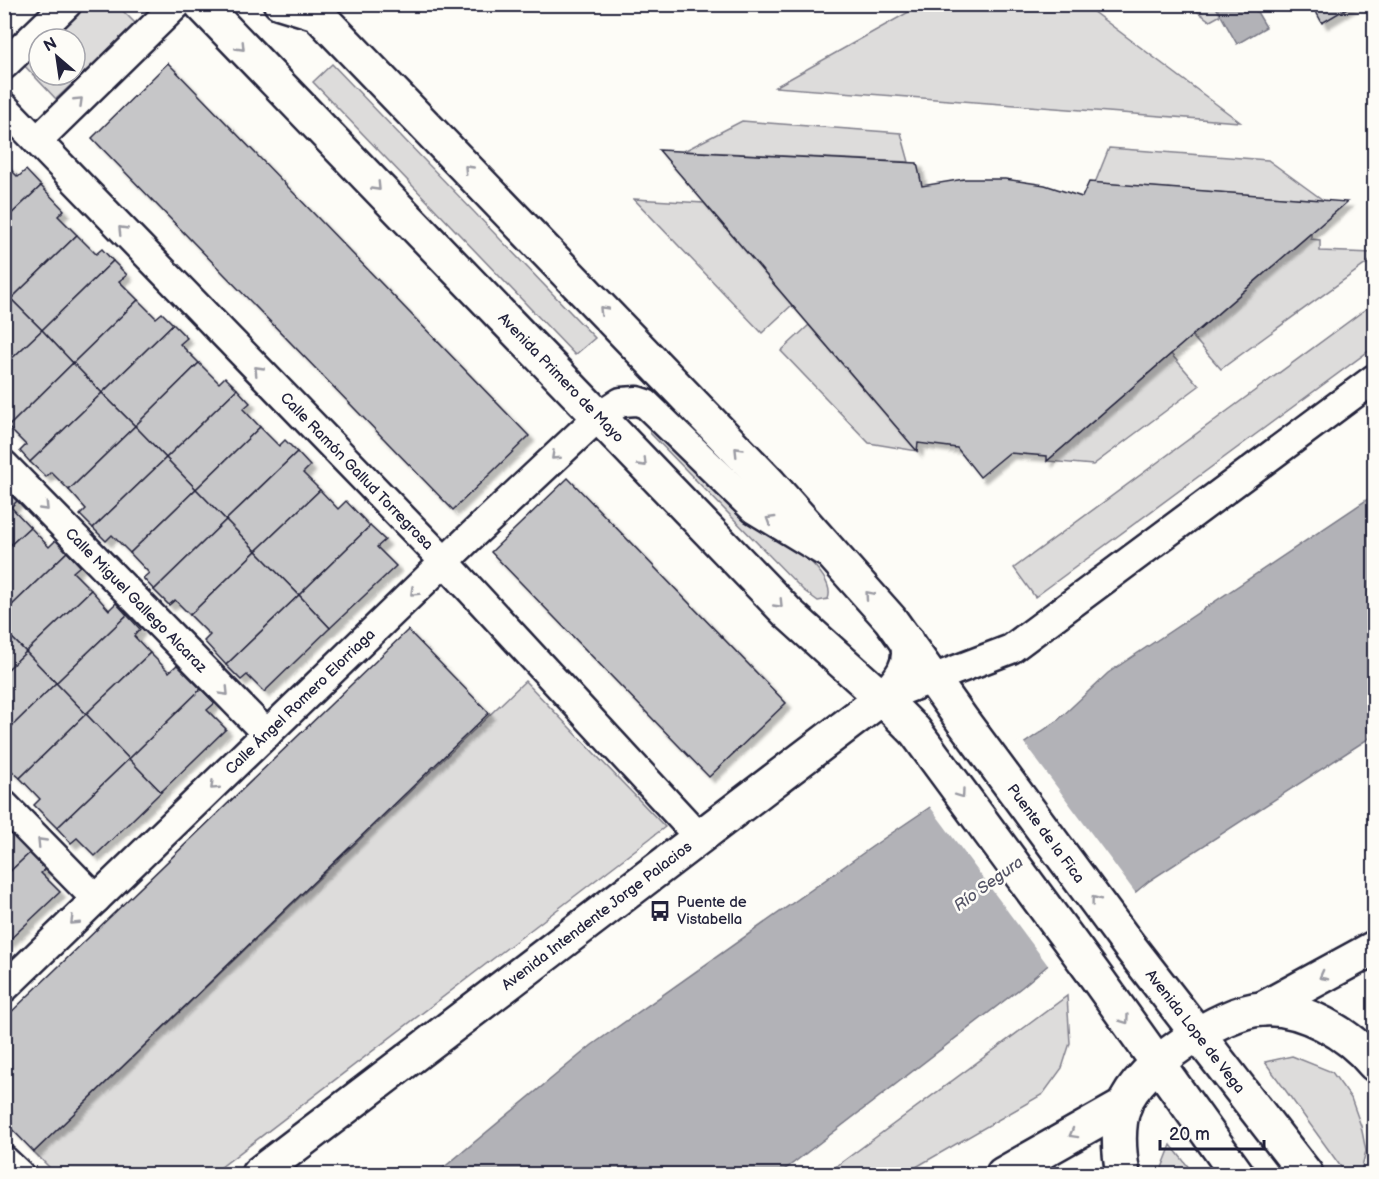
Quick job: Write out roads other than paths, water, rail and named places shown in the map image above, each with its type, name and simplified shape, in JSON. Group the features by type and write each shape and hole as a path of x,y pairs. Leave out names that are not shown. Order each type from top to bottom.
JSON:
{"main road":[{"name":"Avenida Primero de Mayo","path":"201,4 802,627 882,698 926,746 1158,1065"},
{"path":"314,11 706,417 838,560 906,640 933,679"},
{"name":"Avenida Intendente Jorge Palacios","path":"258,1174 698,836 882,698 896,685 906,668 909,654 906,640"},
{"name":"Puente de la Fica","path":"933,679 1130,947"},
{"name":"Avenida Lope de Vega","path":"1130,947 1306,1174"},
{"path":"1123,1174 1119,1141 1125,1105 1132,1092 1158,1065 1198,1034 1235,1015 1262,1009 1374,948"},
{"path":"1262,1009 1301,1015 1322,1024 1344,1037 1374,1064"},
{"path":"1158,1065 1237,1174"},
{"path":"1003,1174 1125,1105"}],"street":[{"path":"4,66 67,4"},
{"path":"37,141 161,14 177,4"},
{"path":"278,4 314,11"},
{"name":"Calle Ramón Gallud Torregrosa","path":"6,112 37,141 445,562 698,836"},
{"path":"882,698 1011,649 1374,379"},
{"name":"Calle Ángel Romero Elorriaga","path":"4,988 445,562 598,417 621,402 637,400 645,404 754,509 838,560"},
{"name":"Calle Miguel Gallego Alcaraz","path":"4,465 267,734"},
{"path":"4,806 96,899"},
{"path":"4,1160 19,1174"}],"water":[{"path":"1215,5 1253,5 1266,27 1237,44"},
{"name":"Río Segura","path":"1374,495 1374,735 1149,881 1022,987 779,1174 436,1174 592,1045 883,839 1057,721 1108,673"}],"place":[{"name":"Puente de Vistabella","path":"660,911"}]}
